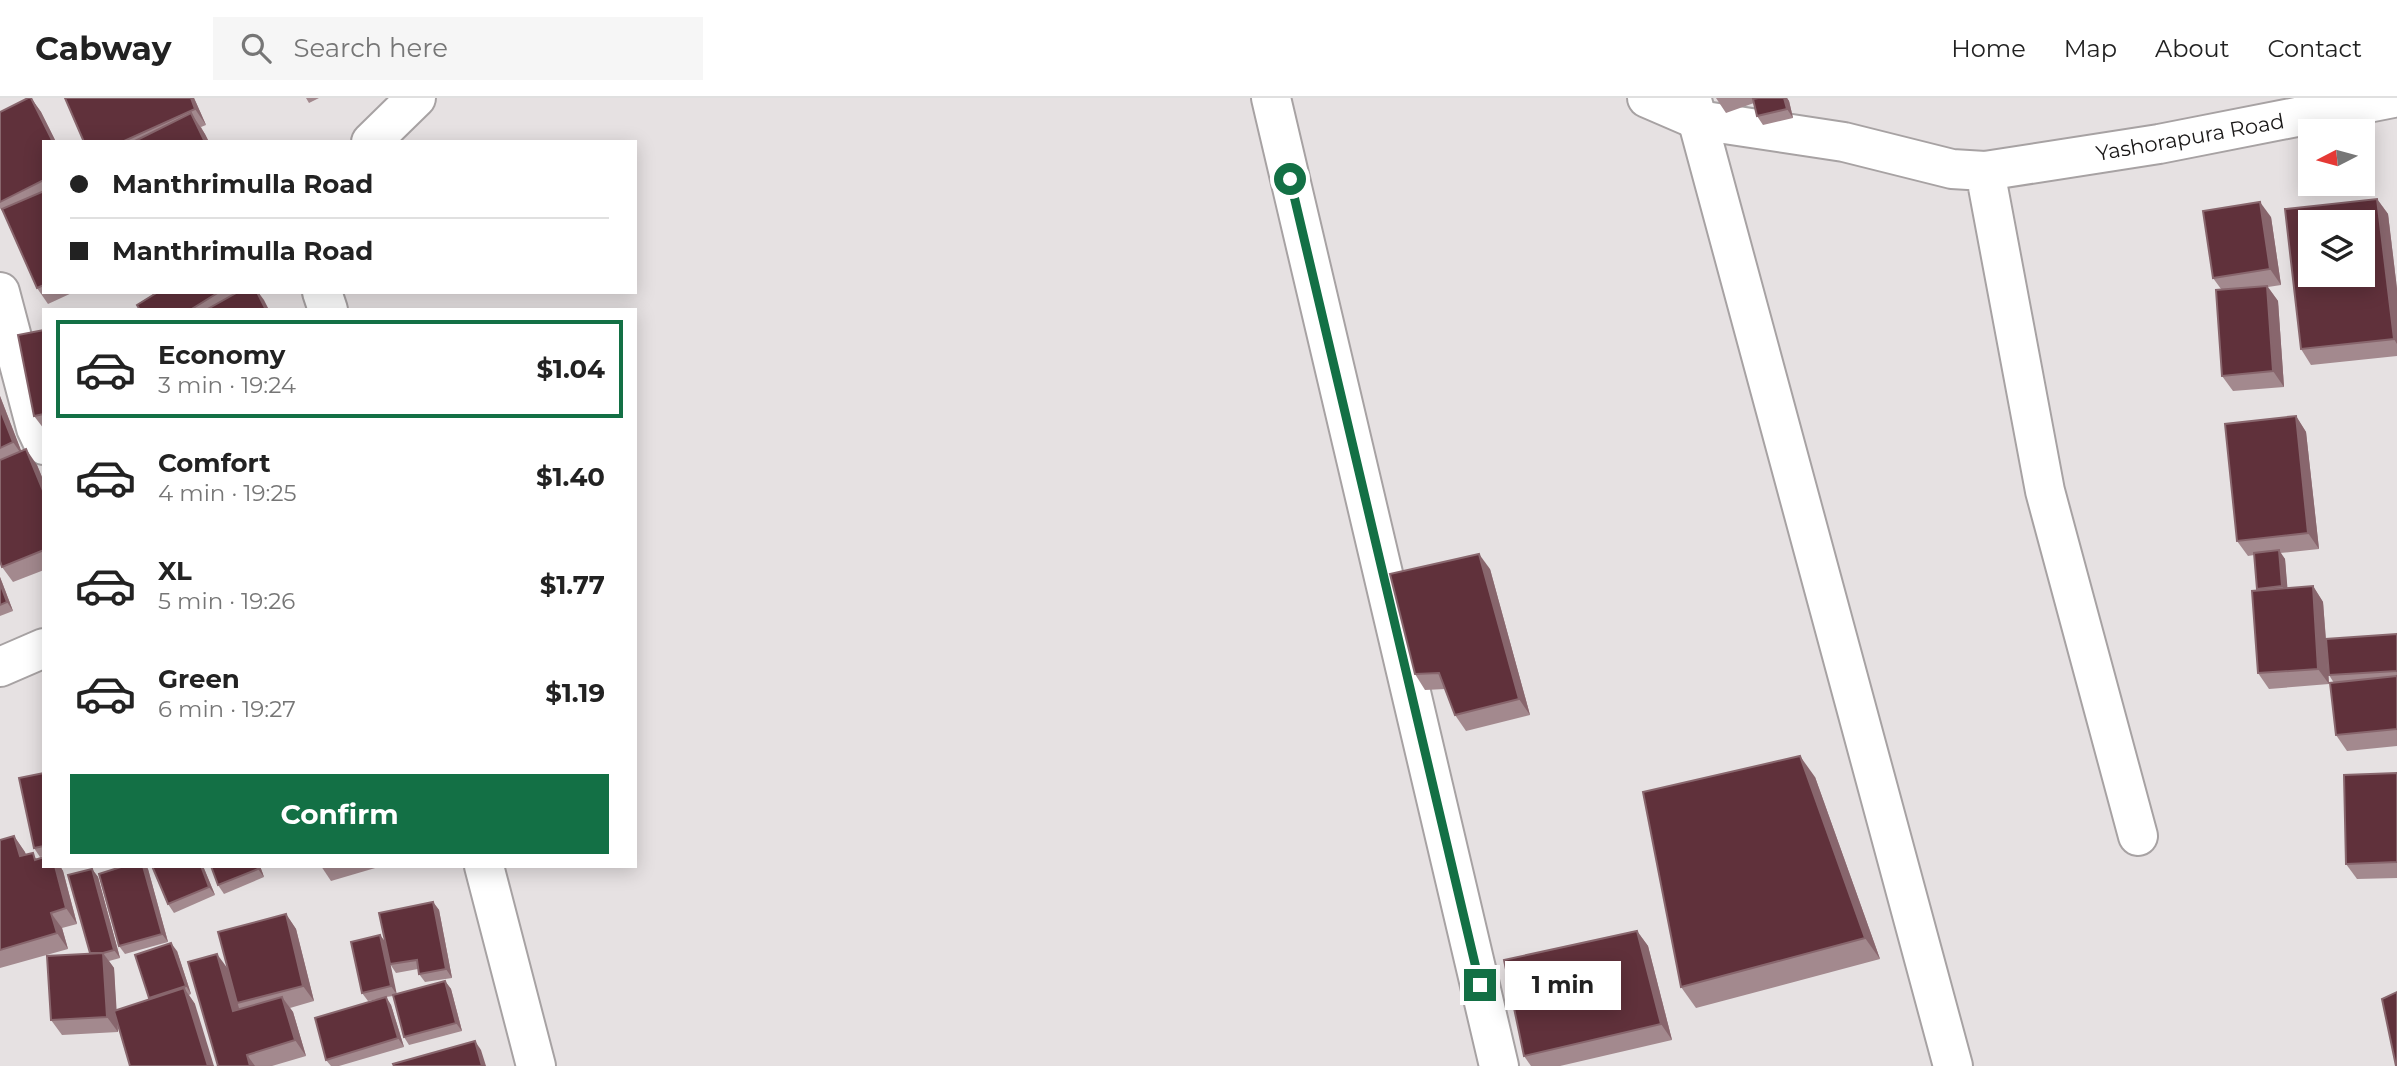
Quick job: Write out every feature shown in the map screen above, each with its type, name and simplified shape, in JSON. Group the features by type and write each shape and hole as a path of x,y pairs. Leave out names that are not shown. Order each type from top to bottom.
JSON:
{"street":[{"path":"373,140 416,98"},
{"path":"1271,98 1499,1066"},
{"name":"Yashorapura Road","path":"1647,98 1952,169 1985,172 2159,144 2393,98"},
{"path":"1695,109 1953,1066"},
{"path":"1985,172 2045,491 2138,836"},
{"path":"0,292 36,428 42,441"},
{"path":"0,667 42,649"},
{"path":"485,868 536,1066"}],"building":[{"path":"31,98 52,140 42,140 42,181 0,202 0,112"},
{"path":"65,98 191,98 195,109 126,140 83,140"},
{"path":"1784,98 1787,109 1757,116 1753,99"},
{"path":"191,113 204,140 137,140"},
{"path":"42,192 42,286 37,288 2,209"},
{"path":"2377,199 2394,339 2301,349 2285,209"},
{"path":"2260,202 2270,269 2213,278 2203,211"},
{"path":"2267,286 2273,371 2222,376 2216,290"},
{"path":"155,294 216,294 193,308 139,308 137,305"},
{"path":"234,294 258,294 265,308 210,308"},
{"path":"42,330 42,414 34,416 18,335"},
{"path":"0,409 13,442 0,448"},
{"path":"2296,416 2308,533 2237,541 2225,424"},
{"path":"26,449 42,488 42,551 2,567 0,561 0,460"},
{"path":"2279,550 2282,586 2257,589 2254,553"},
{"path":"1479,554 1519,699 1455,715 1439,673 1415,674 1390,574"},
{"path":"0,583 7,602 0,605"},
{"path":"2313,586 2318,669 2258,673 2252,591"},
{"path":"2397,634 2397,671 2329,675 2326,639"},
{"path":"2397,676 2397,729 2336,735 2330,683"},
{"path":"1800,756 1865,938 1681,987 1643,792"},
{"path":"42,773 42,846 34,848 19,778"},
{"path":"2397,773 2397,862 2346,864 2344,775"},
{"path":"14,836 20,856 33,853 35,860 42,858 42,868 56,868 66,908 51,913 57,933 0,950 0,840"},
{"path":"118,868 144,868 162,934 119,946 99,874"},
{"path":"153,868 202,868 209,887 168,904"},
{"path":"212,868 258,868 258,869 218,885"},
{"path":"92,869 114,950 103,953 90,953 68,875"},
{"path":"433,902 446,969 419,974 417,960 390,964 379,913"},
{"path":"286,914 303,986 237,1003 218,932"},
{"path":"1637,931 1661,1024 1524,1056 1504,960"},
{"path":"380,935 391,986 362,993 351,942"},
{"path":"171,943 186,986 149,998 135,955"},
{"path":"103,953 107,1017 51,1020 47,956"},
{"path":"217,954 233,1011 282,997 295,1040 247,1055 250,1066 218,1066 188,962"},
{"path":"445,981 456,1023 404,1037 393,995"},
{"path":"184,988 208,1066 130,1066 114,1011"},
{"path":"2397,992 2397,1066 2396,1066 2382,999"},
{"path":"386,997 398,1038 326,1060 315,1018"},
{"path":"475,1041 482,1066 393,1064"}],"route":[{"path":"1290,179 1480,985"}]}
